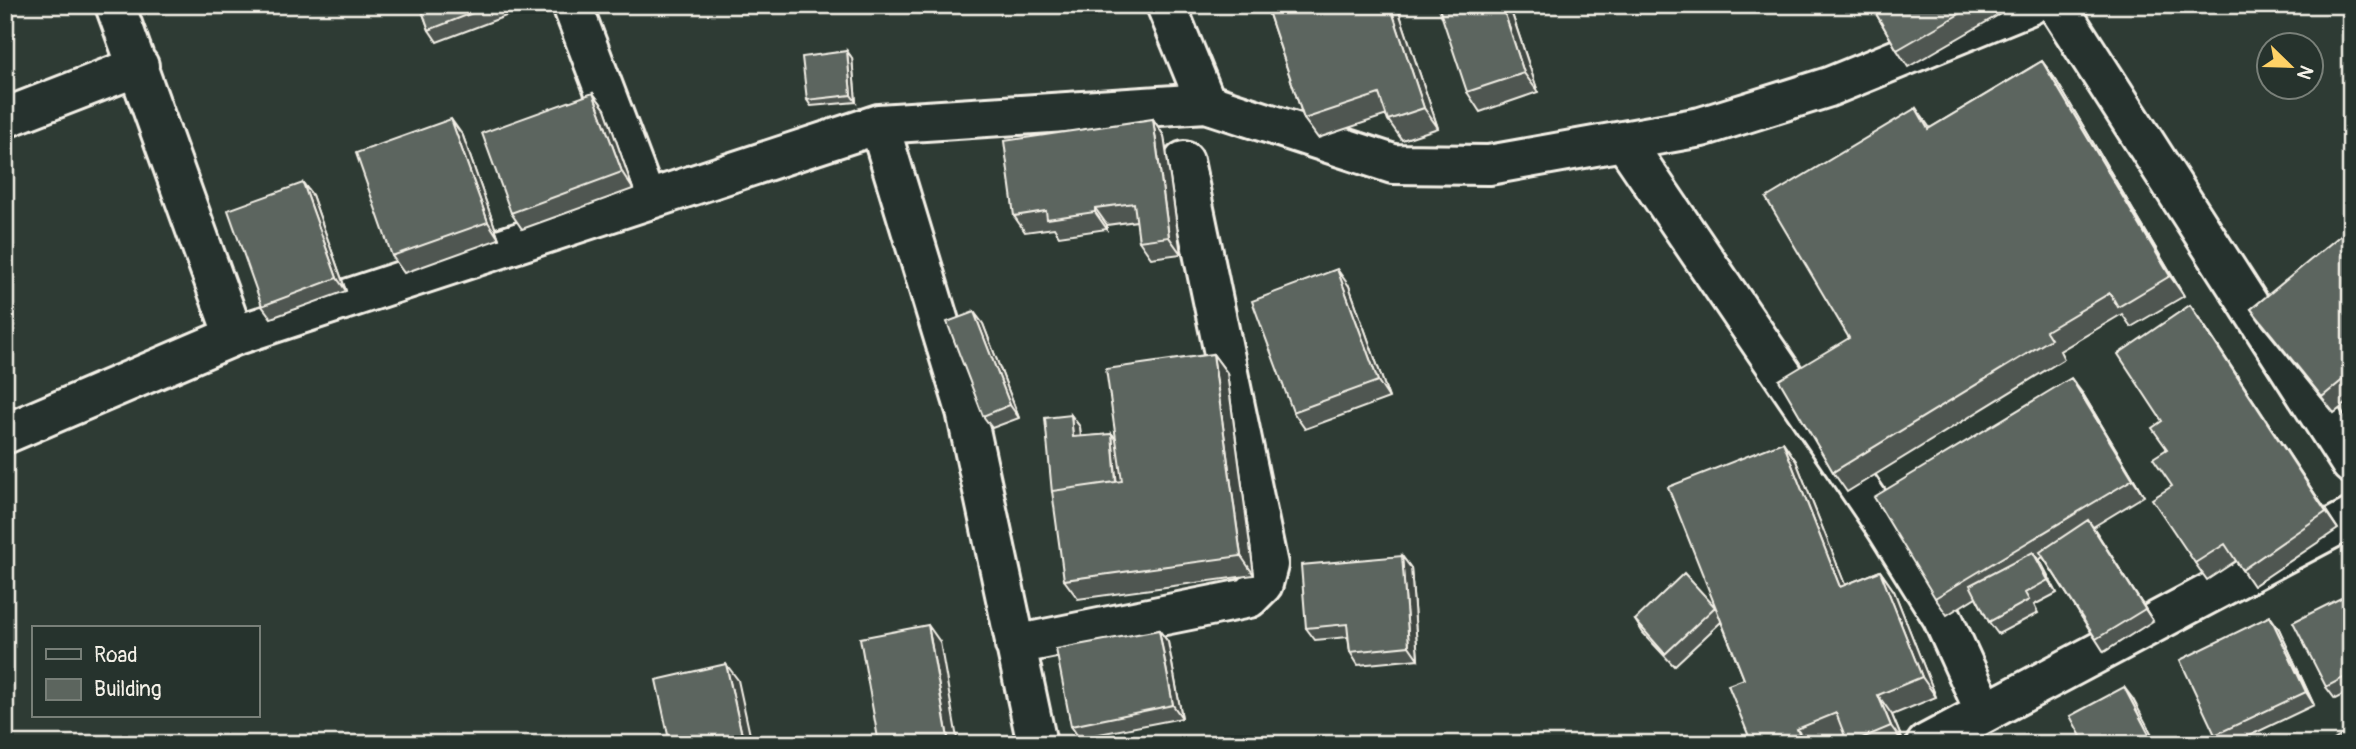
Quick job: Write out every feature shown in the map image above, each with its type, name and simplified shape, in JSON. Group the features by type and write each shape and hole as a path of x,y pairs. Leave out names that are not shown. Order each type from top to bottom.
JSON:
{"street":[{"path":"115,5 234,336"},
{"path":"572,5 646,200"},
{"path":"1166,5 1206,103"},
{"path":"5,434 234,336 879,124 1206,103 1393,164 1489,165 1701,127 1829,87 2030,5"},
{"path":"2057,5 2351,464"},
{"path":"5,118 139,66"},
{"path":"879,124 966,411 1037,744"},
{"path":"1624,141 1886,527 1942,617 1985,712"},
{"path":"1014,645 1249,598 1263,584 1268,565 1184,161"},
{"path":"1938,741 1985,712 2351,518"}],"building":[{"path":"420,5 493,5 429,30"},
{"path":"1266,5 1390,5 1424,108 1388,120 1379,94 1304,119"},
{"path":"1438,5 1502,5 1524,73 1467,92"},
{"path":"1871,5 1975,5 1897,50"},
{"path":"847,51 851,95 807,100 802,57"},
{"path":"2042,61 2170,276 2118,307 2110,293 2046,331 2051,339 1833,472 1779,380 1849,338 1766,198 1916,108 1928,129"},
{"path":"593,93 622,172 511,213 482,133"},
{"path":"451,119 488,222 392,256 356,153"},
{"path":"1153,119 1169,237 1139,241 1134,203 1095,208 1095,212 1047,219 1046,211 1014,216 1004,141"},
{"path":"303,183 337,278 262,306 228,210"},
{"path":"2342,234 2351,245 2351,373 2322,397 2251,309"},
{"path":"1337,269 1378,381 1293,412 1252,301"},
{"path":"2190,305 2326,512 2242,570 2225,544 2195,563 2152,499 2172,486 2153,458 2167,449 2152,428 2162,421 2118,354"},
{"path":"974,312 1010,405 983,416 947,322"},
{"path":"1213,354 1241,556 1064,580 1052,491 1122,481 1106,369"},
{"path":"2071,378 2133,479 1935,598 1874,497"},
{"path":"1071,415 1073,437 1112,434 1116,482 1052,493 1045,418"},
{"path":"1783,442 1840,587 1880,571 1922,677 1878,695 1891,726 1848,744 1836,713 1797,729 1803,744 1752,744 1728,685 1744,679 1668,487"},
{"path":"2088,520 2145,609 2096,639 2040,552"},
{"path":"2033,552 2048,580 2025,593 2029,600 1989,622 1970,585"},
{"path":"1402,556 1409,646 1350,652 1347,624 1306,628 1301,565"},
{"path":"1684,573 1715,607 1665,654 1635,620"},
{"path":"2349,594 2351,678 2349,675 2326,687 2293,622"},
{"path":"2270,616 2306,692 2215,735 2180,660"},
{"path":"928,625 949,744 879,744 860,638"},
{"path":"1159,630 1173,705 1071,726 1056,649"},
{"path":"726,664 744,744 670,744 656,680"},
{"path":"2124,687 2154,744 2085,744 2070,716"},
{"path":"2351,729 2351,744 2328,744"}]}
